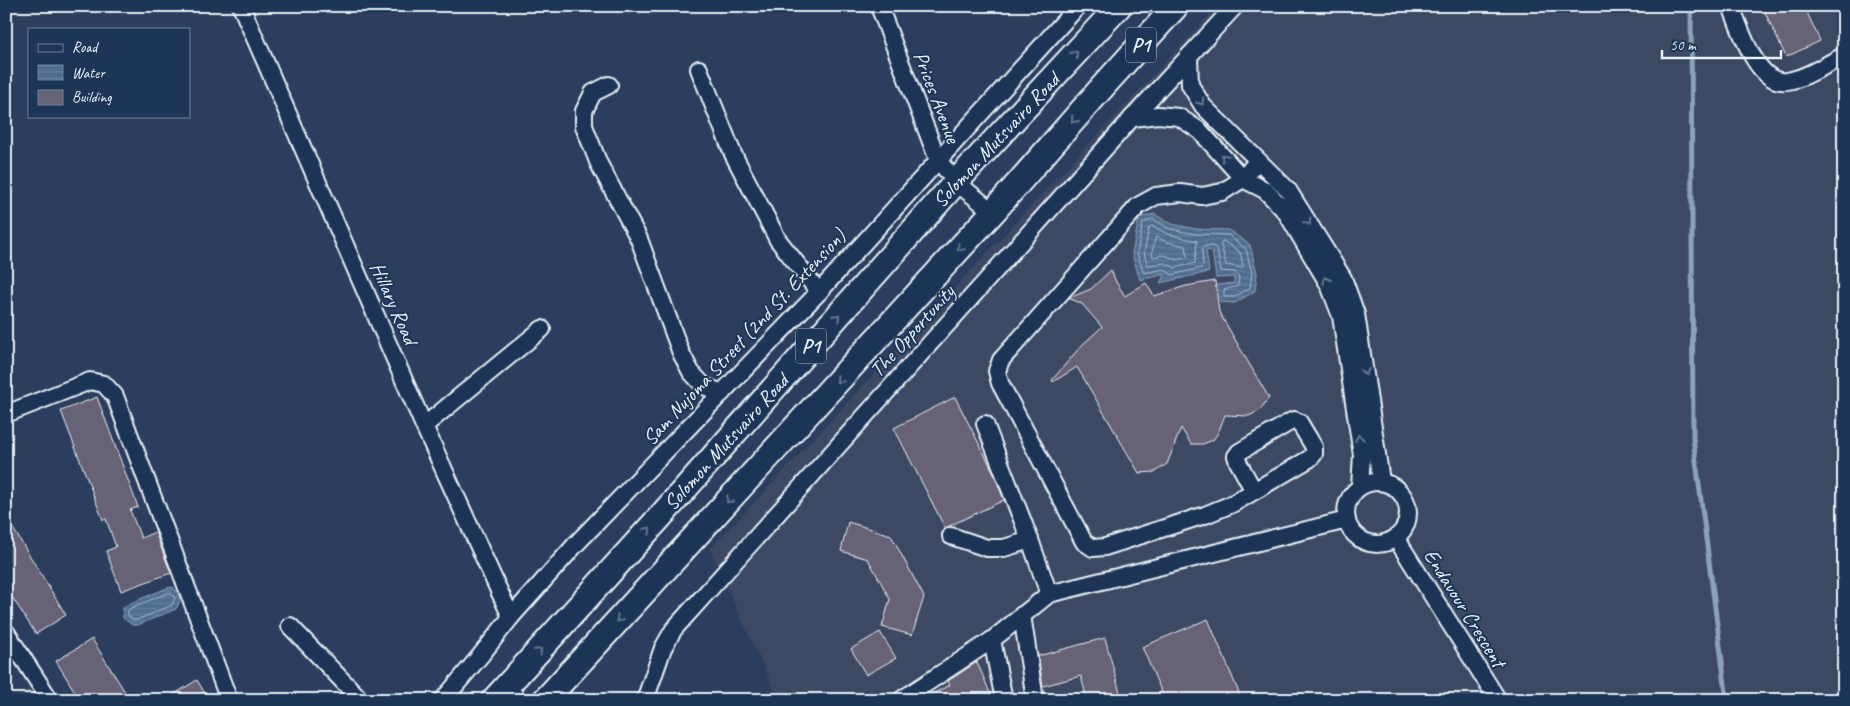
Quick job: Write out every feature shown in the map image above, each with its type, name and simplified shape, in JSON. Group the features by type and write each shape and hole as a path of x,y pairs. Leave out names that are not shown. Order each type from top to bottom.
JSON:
{"highway":[{"name":"Solomon Mutsvairo Road","path":"506,695 660,517 956,182 1119,6"},
{"name":"P1","path":"545,700 993,212 1176,6"}],"street":[{"name":"Hillary Road","path":"241,6 424,426 511,616"},
{"name":"Prices Avenue","path":"879,6 938,160 956,182 993,212"},
{"name":"Sam Nujoma Street (2nd St. Extension)","path":"443,700 481,656 511,616 576,544 819,292 1078,6"},
{"name":"The Opportunity","path":"645,700 663,648 674,629 1132,118 1235,6"},
{"path":"1731,6 1745,42 1756,62 1760,69 1772,79 1786,82 1844,56"},
{"path":"1189,56 1190,85 1203,106 1288,190 1343,278 1356,314 1381,481"},
{"path":"699,69 733,154 778,240 819,292"},
{"path":"609,85 593,93 584,111 584,126 599,164 639,239 681,353 691,372 704,386 722,392"},
{"path":"1132,118 1158,115 1179,117 1200,131 1244,179 1265,190 1286,212 1329,285 1341,316 1362,455 1360,486 1348,501 1347,520 1358,537 1364,540 1377,544 1396,538 1407,523 1408,505 1398,489 1381,481 1360,486"},
{"path":"1254,491 1236,456 1239,452 1290,422 1294,420 1299,422 1314,447 1314,454 1309,459 1232,504 1205,515 1105,547 1093,548 1084,542 1000,383 997,371 1001,360 1138,206 1156,196 1180,193 1202,196 1222,192 1244,179 1257,161"},
{"path":"424,426 542,329"},
{"path":"6,414 90,381 104,384 115,396 229,700"},
{"path":"984,424 1030,540 1049,594"},
{"path":"901,700 992,640 1049,594 1347,520"},
{"path":"950,536 987,548 1004,548 1030,540"},
{"name":"Endavour Crescent","path":"1396,538 1498,700"},
{"path":"1022,615 1035,700"},
{"path":"290,626 361,700"},
{"path":"6,632 50,700"},
{"path":"992,640 1004,700"}],"shaded area":[{"path":"1218,6 1844,6 1844,700 779,700 710,550"},
{"path":"33,686 41,700 13,700"}],"water":[{"path":"1154,214 1172,224 1196,229 1229,230 1250,245 1257,273 1255,291 1235,303 1220,302 1217,285 1234,283 1234,277 1216,278 1212,251 1206,250 1209,272 1160,283 1166,274 1140,280 1132,254 1139,218"},
{"path":"173,587 179,598 176,609 138,625 132,625 123,618 122,609 128,604"}],"building":[{"path":"1762,6 1804,6 1820,41 1786,57"},
{"path":"1111,270 1125,296 1146,283 1154,296 1186,286 1215,281 1219,312 1269,398 1259,411 1249,416 1225,415 1213,440 1203,444 1191,444 1181,428 1167,464 1155,472 1139,473 1077,367 1053,382 1052,380 1082,345 1102,327 1082,304 1069,298 1091,289"},
{"path":"97,397 138,507 130,510 141,538 155,532 171,573 121,591 106,551 116,547 106,519 103,520 61,411"},
{"path":"955,397 993,471 1004,500 945,528 894,428"},
{"path":"6,517 66,615 36,634 6,588"},
{"path":"848,522 891,535 924,597 912,635 882,627 890,599 868,559 841,551"},
{"path":"1208,619 1242,700 1165,700 1142,647"},
{"path":"880,632 896,658 866,675 851,649"},
{"path":"1105,638 1122,700 1087,700 1081,676 1043,686 1038,656"},
{"path":"92,639 130,700 80,700 56,661"},
{"path":"977,662 993,700 920,700 950,685 948,681"},
{"path":"197,680 209,700 165,700"}],"waterway":[{"path":"1691,6 1693,438 1727,700"}]}
